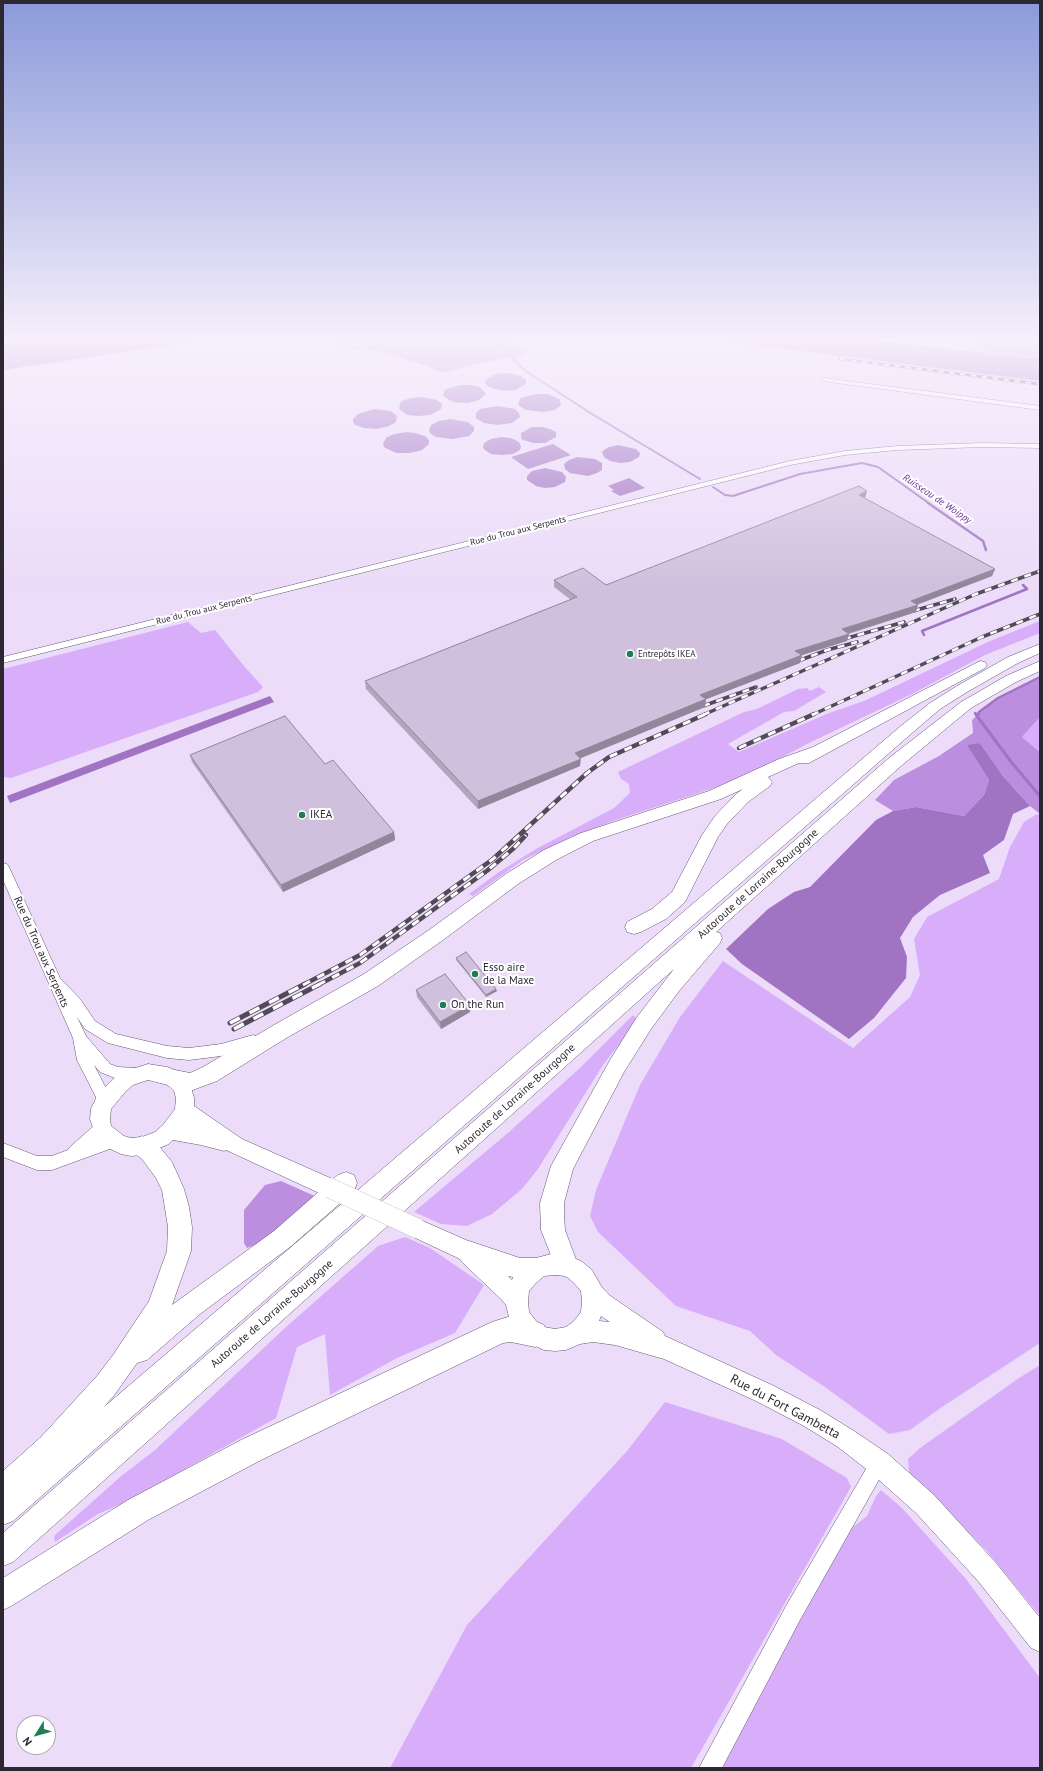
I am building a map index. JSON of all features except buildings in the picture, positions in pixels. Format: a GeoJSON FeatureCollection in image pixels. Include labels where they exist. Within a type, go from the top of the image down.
{"type":"FeatureCollection","features":[{"type":"Feature","properties":{"kind":"highway"},"geometry":{"type":"LineString","coordinates":[[634,927],[659,914],[679,897],[711,835],[726,814],[750,792],[813,752],[966,672],[1040,640]]}},
{"type":"Feature","properties":{"kind":"highway","name":"Autoroute de Lorraine-Bourgogne"},"geometry":{"type":"LineString","coordinates":[[3,1510],[907,729],[935,706],[962,689],[1002,666],[1040,648]]}},
{"type":"Feature","properties":{"kind":"highway","name":"Autoroute de Lorraine-Bourgogne"},"geometry":{"type":"LineString","coordinates":[[3,1552],[932,731],[966,705],[1011,679],[1040,665]]}},
{"type":"Feature","properties":{"kind":"highway"},"geometry":{"type":"LineString","coordinates":[[175,1079],[190,1082],[210,1074],[281,1031],[371,980],[436,935],[512,878],[587,837],[716,795],[785,763],[813,752]]}},
{"type":"Feature","properties":{"kind":"highway"},"geometry":{"type":"LineString","coordinates":[[566,1265],[553,1230],[552,1216],[553,1197],[562,1166],[616,1066],[644,1023],[672,985],[708,942],[723,928],[725,914]]}},
{"type":"Feature","properties":{"kind":"highway"},"geometry":{"type":"LineString","coordinates":[[3,1490],[50,1446],[106,1385],[122,1364],[158,1308],[179,1251],[180,1227],[173,1189],[164,1170],[150,1152],[142,1146]]}},
{"type":"Feature","properties":{"kind":"highway"},"geometry":{"type":"LineString","coordinates":[[122,1364],[191,1305],[282,1238],[338,1186]]}},
{"type":"Feature","properties":{"kind":"highway"},"geometry":{"type":"LineString","coordinates":[[3,1595],[138,1510],[250,1450],[501,1331],[511,1329],[535,1334]]}},
{"type":"Feature","properties":{"kind":"main road"},"geometry":{"type":"LineString","coordinates":[[158,1072],[175,1079],[182,1088],[185,1098],[184,1110],[178,1121],[162,1138],[142,1146],[132,1147],[121,1145],[107,1134],[100,1119],[101,1110],[105,1100],[118,1085],[137,1075],[158,1072]]}},
{"type":"Feature","properties":{"kind":"main road"},"geometry":{"type":"LineString","coordinates":[[184,1110],[235,1145]]}},
{"type":"Feature","properties":{"kind":"main road"},"geometry":{"type":"LineString","coordinates":[[170,1131],[201,1136],[235,1145],[338,1186],[416,1228],[463,1250],[520,1269],[535,1268]]}},
{"type":"Feature","properties":{"kind":"main road"},"geometry":{"type":"LineString","coordinates":[[463,1250],[510,1292],[517,1301]]}},
{"type":"Feature","properties":{"kind":"main road"},"geometry":{"type":"LineString","coordinates":[[556,1263],[566,1265],[578,1271],[586,1281],[592,1293],[593,1304],[590,1315],[586,1325],[578,1333],[568,1338],[557,1340],[545,1339],[535,1334],[525,1325],[519,1314],[517,1301],[519,1288],[525,1276],[535,1268],[545,1264],[556,1263]]}},
{"type":"Feature","properties":{"kind":"main road","name":"Rue du Fort Gambetta"},"geometry":{"type":"LineString","coordinates":[[592,1293],[601,1303],[666,1348]]}},
{"type":"Feature","properties":{"kind":"main road","name":"Rue du Fort Gambetta"},"geometry":{"type":"LineString","coordinates":[[578,1333],[593,1331],[615,1334],[666,1348],[764,1393],[812,1418],[846,1439],[879,1463],[925,1504],[987,1572],[1040,1639]]}},
{"type":"Feature","properties":{"kind":"street","name":"Rue du Trou aux Serpents"},"geometry":{"type":"LineString","coordinates":[[3,660],[790,463],[845,453],[897,448],[968,445],[1040,446]]}},
{"type":"Feature","properties":{"kind":"street","name":"Rue du Trou aux Serpents"},"geometry":{"type":"LineString","coordinates":[[3,867],[80,1038],[84,1060],[105,1100]]}},
{"type":"Feature","properties":{"kind":"street"},"geometry":{"type":"LineString","coordinates":[[54,981],[75,1003],[87,1021],[100,1032],[113,1039],[167,1052],[188,1054],[221,1050],[281,1031]]}},
{"type":"Feature","properties":{"kind":"street","name":"Rue du Trou aux Serpents"},"geometry":{"type":"LineString","coordinates":[[80,1038],[105,1068],[117,1073],[137,1075]]}},
{"type":"Feature","properties":{"kind":"street"},"geometry":{"type":"LineString","coordinates":[[3,1150],[37,1163],[52,1163],[70,1156],[107,1134]]}},
{"type":"Feature","properties":{"kind":"street"},"geometry":{"type":"LineString","coordinates":[[710,1768],[793,1613],[866,1489],[879,1463]]}},
{"type":"Feature","properties":{"kind":"shaded area"},"geometry":{"type":"Polygon","coordinates":[[[353,421],[396,421],[389,426],[377,429],[364,428],[355,425],[353,421]]]}},
{"type":"Feature","properties":{"kind":"shaded area"},"geometry":{"type":"Polygon","coordinates":[[[439,421],[468,422],[474,427],[474,431],[469,436],[453,439],[436,437],[430,433],[429,430],[431,425],[439,421]]]}},
{"type":"Feature","properties":{"kind":"shaded area"},"geometry":{"type":"Polygon","coordinates":[[[480,421],[515,421],[512,423],[498,425],[484,423],[480,421]]]}},
{"type":"Feature","properties":{"kind":"shaded area"},"geometry":{"type":"Polygon","coordinates":[[[532,427],[543,427],[552,430],[556,432],[556,437],[545,443],[533,443],[523,440],[521,438],[521,433],[532,427]]]}},
{"type":"Feature","properties":{"kind":"shaded area"},"geometry":{"type":"Polygon","coordinates":[[[407,432],[425,436],[429,440],[429,444],[422,450],[410,453],[396,453],[384,447],[383,443],[387,437],[394,434],[407,432]]]}},
{"type":"Feature","properties":{"kind":"shaded area"},"geometry":{"type":"Polygon","coordinates":[[[501,437],[511,438],[519,442],[521,447],[520,450],[513,454],[502,455],[491,454],[483,448],[484,443],[491,439],[501,437]]]}},
{"type":"Feature","properties":{"kind":"shaded area"},"geometry":{"type":"Polygon","coordinates":[[[553,444],[571,455],[528,469],[511,457],[553,444]]]}},
{"type":"Feature","properties":{"kind":"shaded area"},"geometry":{"type":"Polygon","coordinates":[[[618,445],[636,449],[640,453],[639,457],[630,462],[620,463],[610,461],[604,457],[602,452],[604,450],[618,445]]]}},
{"type":"Feature","properties":{"kind":"shaded area"},"geometry":{"type":"Polygon","coordinates":[[[577,457],[595,459],[602,463],[602,470],[588,476],[570,473],[565,469],[564,464],[577,457]]]}},
{"type":"Feature","properties":{"kind":"shaded area"},"geometry":{"type":"Polygon","coordinates":[[[545,468],[562,472],[566,477],[565,482],[555,487],[545,488],[536,486],[527,480],[527,476],[532,471],[545,468]]]}},
{"type":"Feature","properties":{"kind":"shaded area"},"geometry":{"type":"Polygon","coordinates":[[[629,478],[645,488],[620,496],[611,491],[614,490],[608,486],[629,478]]]}},
{"type":"Feature","properties":{"kind":"shaded area"},"geometry":{"type":"Polygon","coordinates":[[[1040,621],[1040,633],[985,655],[914,693],[809,743],[756,771],[723,785],[616,820],[571,837],[523,860],[473,896],[469,894],[499,872],[536,849],[614,808],[630,793],[629,784],[621,779],[618,772],[744,712],[757,709],[798,689],[807,688],[810,691],[819,687],[826,692],[794,711],[784,712],[728,744],[739,752],[829,713],[864,701],[990,641],[1040,621]]]}},
{"type":"Feature","properties":{"kind":"shaded area"},"geometry":{"type":"Polygon","coordinates":[[[188,622],[201,633],[215,630],[263,687],[258,692],[11,778],[3,777],[3,669],[188,622]]]}},
{"type":"Feature","properties":{"kind":"shaded area"},"geometry":{"type":"Polygon","coordinates":[[[1040,677],[1040,717],[1022,737],[1040,752],[1040,814],[1030,806],[1003,776],[980,743],[968,746],[989,780],[984,795],[964,816],[916,807],[893,811],[875,800],[894,780],[939,756],[973,733],[972,720],[990,703],[1040,677]]]}},
{"type":"Feature","properties":{"kind":"shaded area"},"geometry":{"type":"Polygon","coordinates":[[[270,696],[274,702],[10,803],[7,796],[270,696]]]}},
{"type":"Feature","properties":{"kind":"shaded area"},"geometry":{"type":"Polygon","coordinates":[[[1040,717],[1040,752],[1022,737],[1040,717]]]}},
{"type":"Feature","properties":{"kind":"shaded area"},"geometry":{"type":"Polygon","coordinates":[[[980,743],[1003,776],[1030,806],[1013,814],[1004,840],[983,855],[990,873],[940,895],[913,917],[900,938],[907,957],[906,978],[874,1018],[849,1039],[742,964],[726,949],[768,909],[794,892],[810,887],[876,820],[893,811],[916,807],[964,816],[984,795],[989,780],[967,745],[980,743]]]}},
{"type":"Feature","properties":{"kind":"shaded area"},"geometry":{"type":"Polygon","coordinates":[[[1037,814],[1040,816],[1040,1343],[942,1407],[910,1430],[889,1434],[825,1387],[776,1355],[750,1331],[676,1306],[598,1232],[590,1216],[596,1190],[640,1085],[680,1017],[723,961],[853,1048],[910,997],[920,975],[914,939],[927,917],[999,879],[1010,847],[1024,822],[1037,814]]]}},
{"type":"Feature","properties":{"kind":"shaded area"},"geometry":{"type":"Polygon","coordinates":[[[633,1015],[638,1020],[603,1065],[538,1169],[522,1189],[492,1214],[467,1226],[441,1224],[414,1212],[509,1132],[581,1067],[633,1015]]]}},
{"type":"Feature","properties":{"kind":"shaded area"},"geometry":{"type":"Polygon","coordinates":[[[281,1181],[319,1198],[268,1240],[247,1248],[244,1243],[244,1210],[265,1185],[281,1181]]]}},
{"type":"Feature","properties":{"kind":"shaded area"},"geometry":{"type":"Polygon","coordinates":[[[405,1237],[430,1248],[484,1285],[455,1333],[397,1358],[330,1395],[325,1334],[297,1347],[276,1418],[126,1502],[98,1514],[55,1542],[54,1536],[120,1477],[155,1450],[285,1328],[378,1246],[405,1237]]]}},
{"type":"Feature","properties":{"kind":"shaded area"},"geometry":{"type":"Polygon","coordinates":[[[1040,1365],[1040,1616],[987,1551],[909,1473],[908,1459],[920,1448],[1019,1378],[1040,1365]]]}},
{"type":"Feature","properties":{"kind":"shaded area"},"geometry":{"type":"Polygon","coordinates":[[[665,1402],[782,1439],[847,1478],[851,1487],[691,1768],[390,1768],[467,1625],[627,1451],[665,1402]]]}},
{"type":"Feature","properties":{"kind":"shaded area"},"geometry":{"type":"Polygon","coordinates":[[[881,1490],[902,1508],[966,1579],[1040,1678],[1040,1768],[720,1768],[848,1531],[867,1516],[876,1496],[881,1490]]]}},
{"type":"Feature","properties":{"kind":"waterway","name":"Ruisseau de Woippy"},"geometry":{"type":"LineString","coordinates":[[603,421],[700,479]]}},
{"type":"Feature","properties":{"kind":"waterway","name":"Ruisseau de Woippy"},"geometry":{"type":"LineString","coordinates":[[713,487],[725,495],[733,496],[800,474],[862,463],[878,467],[930,504]]}},
{"type":"Feature","properties":{"kind":"waterway","name":"Ruisseau de Woippy"},"geometry":{"type":"LineString","coordinates":[[928,503],[983,541],[986,550]]}},
{"type":"Feature","properties":{"kind":"waterway","name":"Ruisseau de Woippy"},"geometry":{"type":"LineString","coordinates":[[924,635],[922,631],[1027,589],[1023,585]]}},
{"type":"Feature","properties":{"kind":"waterway"},"geometry":{"type":"LineString","coordinates":[[978,715],[979,712],[998,698],[1040,677]]}},
{"type":"Feature","properties":{"kind":"waterway","name":"Ruisseau de Woippy"},"geometry":{"type":"LineString","coordinates":[[977,716],[1012,763],[1040,796]]}},
{"type":"Feature","properties":{"kind":"railway"},"geometry":{"type":"LineString","coordinates":[[703,715],[976,594],[1040,571]]}},
{"type":"Feature","properties":{"kind":"railway"},"geometry":{"type":"LineString","coordinates":[[913,611],[955,599]]}},
{"type":"Feature","properties":{"kind":"railway"},"geometry":{"type":"LineString","coordinates":[[812,715],[982,637],[1040,614]]}},
{"type":"Feature","properties":{"kind":"railway"},"geometry":{"type":"LineString","coordinates":[[844,639],[904,622]]}},
{"type":"Feature","properties":{"kind":"railway"},"geometry":{"type":"LineString","coordinates":[[798,661],[827,650],[857,642]]}},
{"type":"Feature","properties":{"kind":"railway"},"geometry":{"type":"LineString","coordinates":[[703,706],[756,687]]}},
{"type":"Feature","properties":{"kind":"railway"},"geometry":{"type":"LineString","coordinates":[[303,985],[360,955],[493,859],[587,773],[609,757],[706,714]]}},
{"type":"Feature","properties":{"kind":"railway"},"geometry":{"type":"LineString","coordinates":[[739,748],[814,714]]}},
{"type":"Feature","properties":{"kind":"railway"},"geometry":{"type":"LineString","coordinates":[[318,985],[360,963],[488,870],[514,848],[526,835]]}},
{"type":"Feature","properties":{"kind":"railway"},"geometry":{"type":"LineString","coordinates":[[230,1023],[305,984]]}},
{"type":"Feature","properties":{"kind":"railway"},"geometry":{"type":"LineString","coordinates":[[234,1029],[320,984]]}},
{"type":"Feature","properties":{"kind":"place","name":"Entrepôts IKEA"},"geometry":{"type":"Point","coordinates":[630,654]}},
{"type":"Feature","properties":{"kind":"place","name":"IKEA"},"geometry":{"type":"Point","coordinates":[302,815]}},
{"type":"Feature","properties":{"kind":"place","name":"Esso aire de la Maxe"},"geometry":{"type":"Point","coordinates":[475,974]}},
{"type":"Feature","properties":{"kind":"place","name":"On the Run"},"geometry":{"type":"Point","coordinates":[443,1005]}}]}
